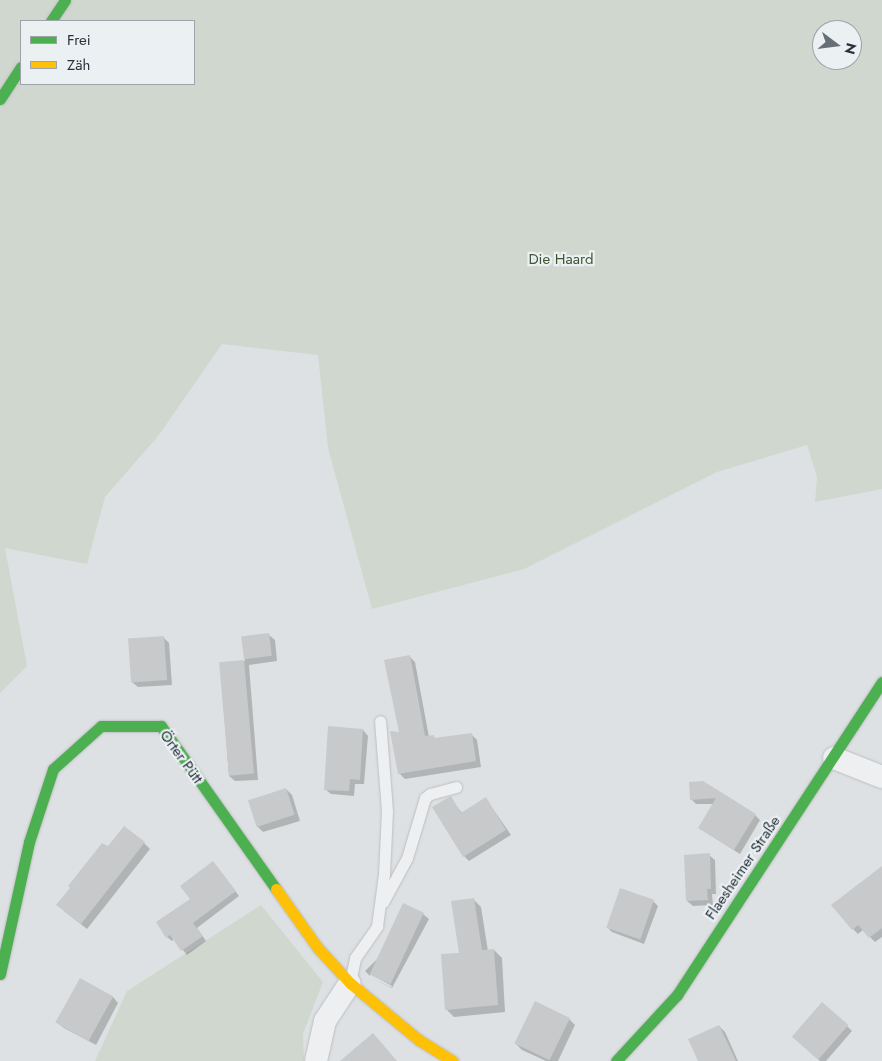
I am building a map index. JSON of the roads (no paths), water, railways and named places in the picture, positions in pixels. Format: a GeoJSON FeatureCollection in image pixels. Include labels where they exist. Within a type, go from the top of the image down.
{"type":"FeatureCollection","features":[{"type":"Feature","properties":{"kind":"main road"},"geometry":{"type":"LineString","coordinates":[[52,20],[65,0]]}},
{"type":"Feature","properties":{"kind":"main road"},"geometry":{"type":"LineString","coordinates":[[0,99],[20,69]]}},
{"type":"Feature","properties":{"kind":"main road","name":"Flaesheimer Straße"},"geometry":{"type":"LineString","coordinates":[[616,1061],[677,994],[834,758],[882,682]]}},
{"type":"Feature","properties":{"kind":"main road","name":"Örter Pütt"},"geometry":{"type":"LineString","coordinates":[[0,974],[29,842],[53,768],[101,726],[161,726],[317,947],[350,983],[419,1040],[453,1061]]}},
{"type":"Feature","properties":{"kind":"street"},"geometry":{"type":"LineString","coordinates":[[834,758],[882,777]]}},
{"type":"Feature","properties":{"kind":"street"},"geometry":{"type":"LineString","coordinates":[[316,1061],[325,1021],[350,983]]}},
{"type":"Feature","properties":{"kind":"lane"},"geometry":{"type":"LineString","coordinates":[[350,983],[355,958],[377,926],[381,906],[387,842],[387,811],[380,721]]}},
{"type":"Feature","properties":{"kind":"lane"},"geometry":{"type":"LineString","coordinates":[[381,906],[407,858],[424,798],[430,794],[456,787]]}},
{"type":"Feature","properties":{"kind":"park label","name":"Die Haard"},"geometry":{"type":"Point","coordinates":[561,260]}}]}
